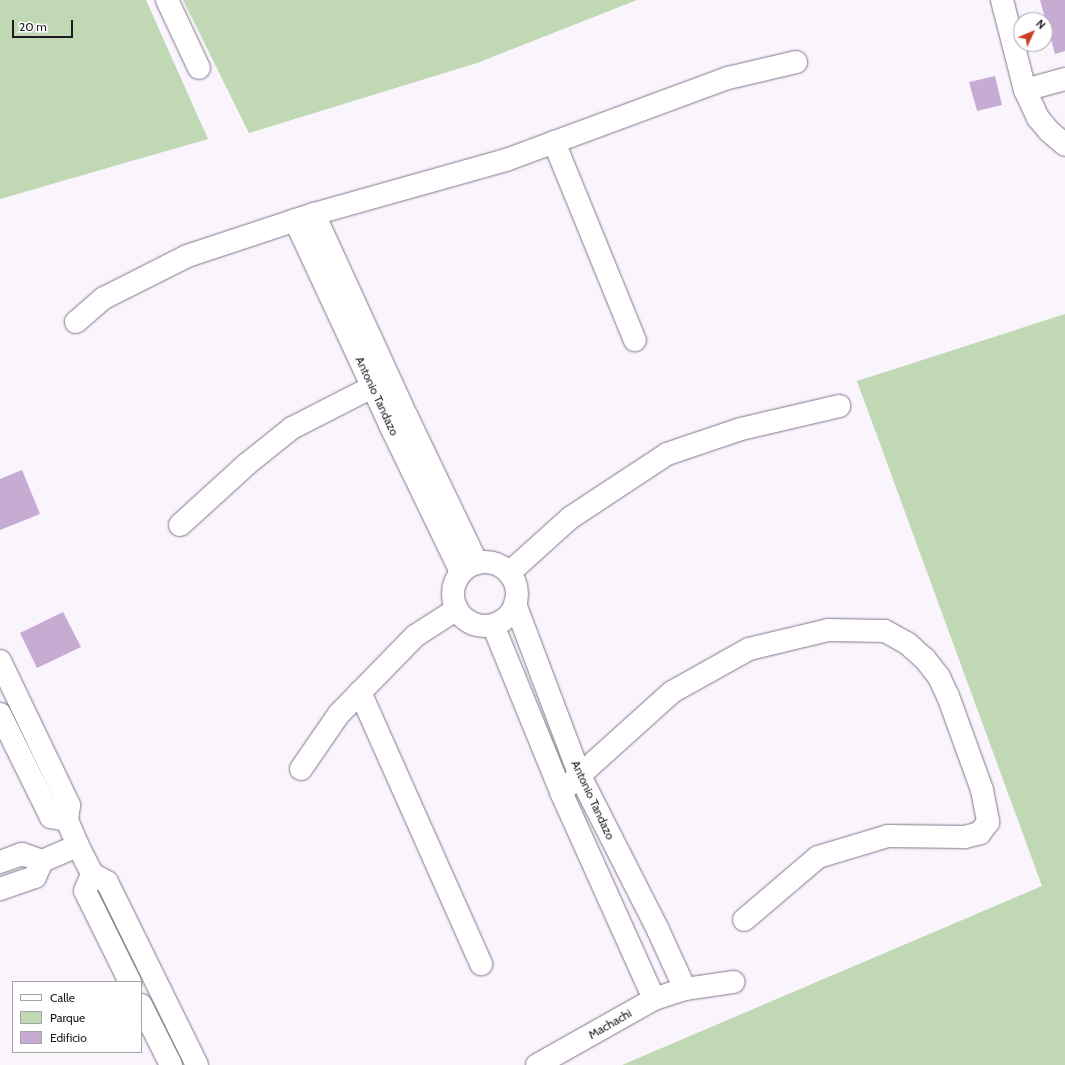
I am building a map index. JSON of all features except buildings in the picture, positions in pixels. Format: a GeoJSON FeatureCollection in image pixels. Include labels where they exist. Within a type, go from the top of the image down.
{"type":"FeatureCollection","features":[{"type":"Feature","properties":{"kind":"street"},"geometry":{"type":"LineString","coordinates":[[167,0],[199,68]]}},
{"type":"Feature","properties":{"kind":"street"},"geometry":{"type":"LineString","coordinates":[[1002,0],[1025,90],[1038,118],[1049,131],[1065,145]]}},
{"type":"Feature","properties":{"kind":"street"},"geometry":{"type":"LineString","coordinates":[[76,322],[104,298],[187,256],[305,217],[506,160],[728,78],[796,62]]}},
{"type":"Feature","properties":{"kind":"street"},"geometry":{"type":"LineString","coordinates":[[1025,90],[1065,79]]}},
{"type":"Feature","properties":{"kind":"street"},"geometry":{"type":"LineString","coordinates":[[554,142],[635,340]]}},
{"type":"Feature","properties":{"kind":"street","name":"Antonio Tandazo"},"geometry":{"type":"LineString","coordinates":[[305,217],[380,382],[469,567]]}},
{"type":"Feature","properties":{"kind":"street"},"geometry":{"type":"LineString","coordinates":[[180,525],[247,464],[292,428],[380,382]]}},
{"type":"Feature","properties":{"kind":"street"},"geometry":{"type":"LineString","coordinates":[[515,604],[510,614],[502,621],[493,625],[482,626],[472,623],[463,617],[457,609],[453,599],[453,590],[469,567],[489,562],[500,566],[509,573],[570,518],[667,454],[741,429],[839,406]]}},
{"type":"Feature","properties":{"kind":"street","name":"Antonio Tandazo"},"geometry":{"type":"LineString","coordinates":[[509,573],[516,588],[515,604],[580,776],[658,930],[685,989]]}},
{"type":"Feature","properties":{"kind":"street"},"geometry":{"type":"LineString","coordinates":[[301,769],[339,714],[360,692],[415,636],[457,609]]}},
{"type":"Feature","properties":{"kind":"street","name":"Antonio Tandazo"},"geometry":{"type":"LineString","coordinates":[[493,625],[561,792],[654,999]]}},
{"type":"Feature","properties":{"kind":"street"},"geometry":{"type":"LineString","coordinates":[[561,792],[672,692],[750,649],[828,630],[885,631],[907,643],[925,659],[939,677],[948,696],[982,790],[988,822],[980,833],[965,837],[888,836],[818,857],[744,920]]}},
{"type":"Feature","properties":{"kind":"street"},"geometry":{"type":"LineString","coordinates":[[0,661],[69,805],[67,820],[78,846],[92,874],[107,882],[197,1065]]}},
{"type":"Feature","properties":{"kind":"street"},"geometry":{"type":"LineString","coordinates":[[360,692],[480,964]]}},
{"type":"Feature","properties":{"kind":"street"},"geometry":{"type":"LineString","coordinates":[[0,714],[51,817],[67,820]]}},
{"type":"Feature","properties":{"kind":"street"},"geometry":{"type":"LineString","coordinates":[[0,862],[22,854],[42,861],[78,846]]}},
{"type":"Feature","properties":{"kind":"street"},"geometry":{"type":"LineString","coordinates":[[0,889],[35,877],[42,861]]}},
{"type":"Feature","properties":{"kind":"street"},"geometry":{"type":"LineString","coordinates":[[92,874],[85,891],[130,981]]}},
{"type":"Feature","properties":{"kind":"street"},"geometry":{"type":"LineString","coordinates":[[630,946],[658,930]]}},
{"type":"Feature","properties":{"kind":"street","name":"Machachi"},"geometry":{"type":"LineString","coordinates":[[536,1065],[654,999],[685,989],[733,982]]}},
{"type":"Feature","properties":{"kind":"street"},"geometry":{"type":"LineString","coordinates":[[142,1007],[170,1065]]}},
{"type":"Feature","properties":{"kind":"green space"},"geometry":{"type":"Polygon","coordinates":[[[0,0],[146,0],[208,139],[0,199],[0,0]]]}},
{"type":"Feature","properties":{"kind":"green space"},"geometry":{"type":"Polygon","coordinates":[[[183,0],[637,0],[477,63],[249,133],[183,0]]]}},
{"type":"Feature","properties":{"kind":"green space"},"geometry":{"type":"Polygon","coordinates":[[[1065,314],[1065,1065],[622,1065],[1042,886],[857,381],[1065,314]]]}}]}
